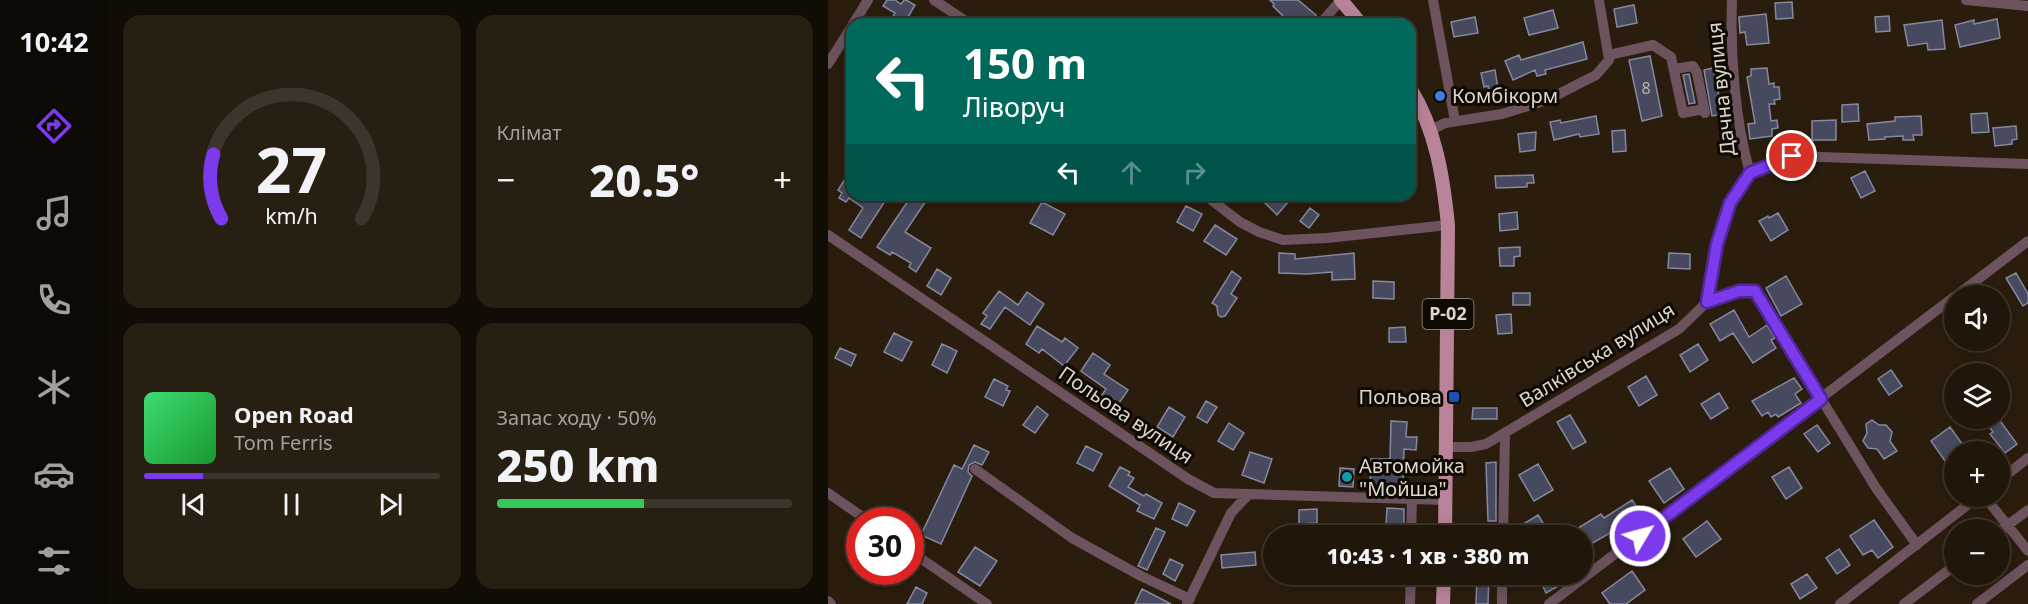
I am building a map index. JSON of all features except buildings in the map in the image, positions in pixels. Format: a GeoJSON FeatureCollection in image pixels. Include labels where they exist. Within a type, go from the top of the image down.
{"type":"FeatureCollection","features":[{"type":"Feature","properties":{"kind":"main road"},"geometry":{"type":"LineString","coordinates":[[1341,0],[1356,18]]}},
{"type":"Feature","properties":{"kind":"main road","name":"Р-02"},"geometry":{"type":"LineString","coordinates":[[1416,98],[1431,130],[1444,187],[1448,225],[1444,525]]}},
{"type":"Feature","properties":{"kind":"main road"},"geometry":{"type":"LineString","coordinates":[[1443,604],[1444,585]]}},
{"type":"Feature","properties":{"kind":"street"},"geometry":{"type":"LineString","coordinates":[[857,18],[868,0]]}},
{"type":"Feature","properties":{"kind":"street"},"geometry":{"type":"LineString","coordinates":[[934,0],[961,18]]}},
{"type":"Feature","properties":{"kind":"street"},"geometry":{"type":"LineString","coordinates":[[1325,18],[1341,0]]}},
{"type":"Feature","properties":{"kind":"street"},"geometry":{"type":"LineString","coordinates":[[1433,0],[1455,122]]}},
{"type":"Feature","properties":{"kind":"street"},"geometry":{"type":"LineString","coordinates":[[1431,130],[1445,123],[1502,114],[1546,100],[1596,75],[1609,60],[1599,0]]}},
{"type":"Feature","properties":{"kind":"street","name":"Дачна вулиця"},"geometry":{"type":"LineString","coordinates":[[1732,0],[1731,23],[1738,118],[1743,150],[1750,173]]}},
{"type":"Feature","properties":{"kind":"street"},"geometry":{"type":"LineString","coordinates":[[1966,0],[2028,6]]}},
{"type":"Feature","properties":{"kind":"street"},"geometry":{"type":"LineString","coordinates":[[828,64],[846,36]]}},
{"type":"Feature","properties":{"kind":"street"},"geometry":{"type":"LineString","coordinates":[[1609,55],[1653,45],[1671,57],[1683,113],[1705,112],[1697,73],[1693,66],[1674,69]]}},
{"type":"Feature","properties":{"kind":"street"},"geometry":{"type":"LineString","coordinates":[[1917,545],[1876,488],[1755,291],[1739,291],[1707,302],[1717,244],[1730,203],[1750,173],[1792,156],[2028,164]]}},
{"type":"Feature","properties":{"kind":"street"},"geometry":{"type":"LineString","coordinates":[[1213,201],[1240,222],[1282,240],[1328,238],[1448,225]]}},
{"type":"Feature","properties":{"kind":"street","name":"Польова вулиця"},"geometry":{"type":"LineString","coordinates":[[828,235],[1188,479],[1214,493],[1445,500]]}},
{"type":"Feature","properties":{"kind":"street"},"geometry":{"type":"LineString","coordinates":[[1970,285],[2028,241]]}},
{"type":"Feature","properties":{"kind":"street","name":"Валківська вулиця"},"geometry":{"type":"LineString","coordinates":[[1447,447],[1471,447],[1486,444],[1504,434],[1679,329],[1707,302]]}},
{"type":"Feature","properties":{"kind":"street"},"geometry":{"type":"LineString","coordinates":[[1549,604],[1944,304]]}},
{"type":"Feature","properties":{"kind":"street"},"geometry":{"type":"LineString","coordinates":[[1503,525],[1504,434]]}},
{"type":"Feature","properties":{"kind":"street"},"geometry":{"type":"LineString","coordinates":[[2010,472],[2028,458]]}},
{"type":"Feature","properties":{"kind":"street"},"geometry":{"type":"LineString","coordinates":[[975,469],[1072,538],[1189,602],[1231,513],[1248,495]]}},
{"type":"Feature","properties":{"kind":"street"},"geometry":{"type":"LineString","coordinates":[[828,493],[848,507]]}},
{"type":"Feature","properties":{"kind":"street"},"geometry":{"type":"LineString","coordinates":[[1411,525],[1412,499]]}},
{"type":"Feature","properties":{"kind":"street"},"geometry":{"type":"LineString","coordinates":[[1840,604],[1965,507]]}},
{"type":"Feature","properties":{"kind":"street"},"geometry":{"type":"LineString","coordinates":[[2010,524],[2028,510]]}},
{"type":"Feature","properties":{"kind":"street"},"geometry":{"type":"LineString","coordinates":[[2010,534],[2028,550]]}},
{"type":"Feature","properties":{"kind":"street"},"geometry":{"type":"LineString","coordinates":[[924,561],[987,604]]}},
{"type":"Feature","properties":{"kind":"street"},"geometry":{"type":"LineString","coordinates":[[1977,604],[2028,565]]}},
{"type":"Feature","properties":{"kind":"street"},"geometry":{"type":"LineString","coordinates":[[1904,604],[1944,574]]}},
{"type":"Feature","properties":{"kind":"street"},"geometry":{"type":"LineString","coordinates":[[1410,604],[1411,585]]}},
{"type":"Feature","properties":{"kind":"street"},"geometry":{"type":"LineString","coordinates":[[1502,585],[1502,604]]}},
{"type":"Feature","properties":{"kind":"place","name":"Комбікорм"},"geometry":{"type":"Point","coordinates":[1440,96]}},
{"type":"Feature","properties":{"kind":"place","name":"Польова"},"geometry":{"type":"Point","coordinates":[1454,397]}},
{"type":"Feature","properties":{"kind":"place","name":"Автомойка \"Мойша\""},"geometry":{"type":"Point","coordinates":[1347,477]}},
{"type":"Feature","properties":{"kind":"route"},"geometry":{"type":"LineString","coordinates":[[1640,536],[1821,399],[1755,291],[1739,291],[1707,302],[1717,244],[1730,203],[1750,173],[1792,156]]}}]}
